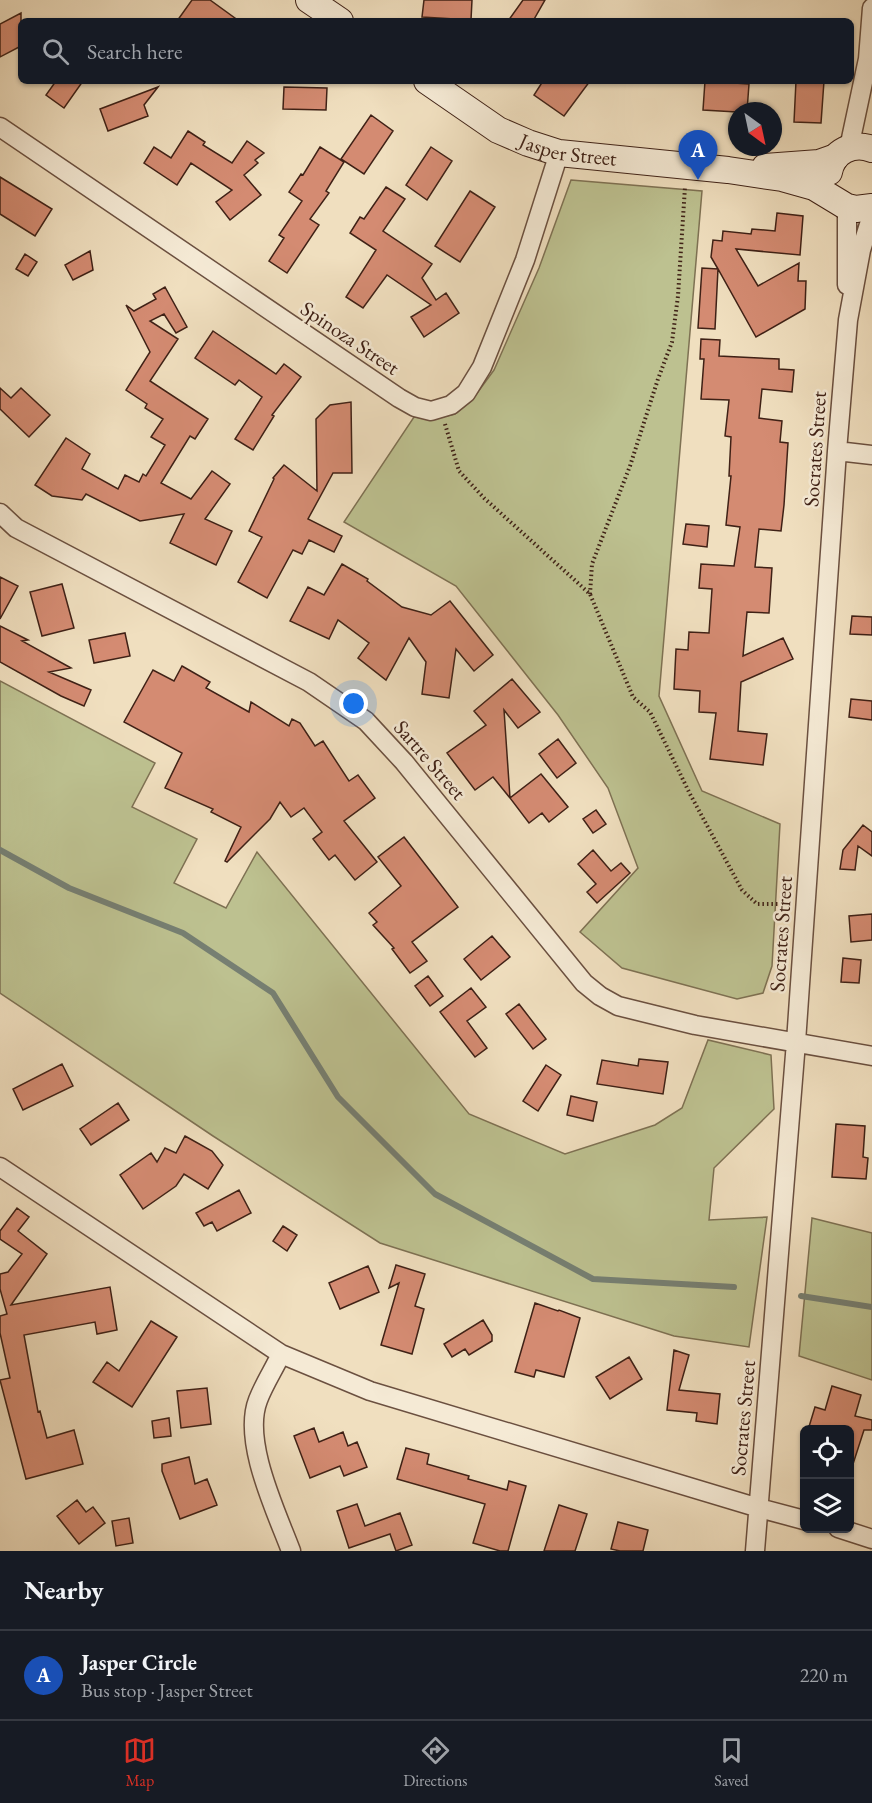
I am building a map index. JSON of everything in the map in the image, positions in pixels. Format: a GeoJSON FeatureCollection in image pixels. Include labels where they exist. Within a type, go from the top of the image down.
{"type":"FeatureCollection","features":[{"type":"Feature","properties":{"kind":"street"},"geometry":{"type":"LineString","coordinates":[[309,0],[335,18]]}},
{"type":"Feature","properties":{"kind":"street"},"geometry":{"type":"LineString","coordinates":[[872,8],[868,59],[852,151],[830,165],[828,175],[828,185],[839,202],[856,209],[872,207]]}},
{"type":"Feature","properties":{"kind":"street"},"geometry":{"type":"LineString","coordinates":[[868,59],[872,95]]}},
{"type":"Feature","properties":{"kind":"street","name":"Jasper Street"},"geometry":{"type":"LineString","coordinates":[[431,84],[498,130],[559,153],[728,170],[782,178],[814,187],[839,202]]}},
{"type":"Feature","properties":{"kind":"street","name":"Spinoza Street"},"geometry":{"type":"LineString","coordinates":[[0,127],[399,398],[414,407],[431,411],[441,408]]}},
{"type":"Feature","properties":{"kind":"street","name":"Jasper Street"},"geometry":{"type":"LineString","coordinates":[[728,170],[819,163],[852,151]]}},
{"type":"Feature","properties":{"kind":"street"},"geometry":{"type":"LineString","coordinates":[[441,408],[451,405],[466,393],[482,367],[525,260],[559,153]]}},
{"type":"Feature","properties":{"kind":"street","name":"Socrates Street"},"geometry":{"type":"LineString","coordinates":[[839,202],[846,250],[848,320]]}},
{"type":"Feature","properties":{"kind":"street","name":"Socrates Street"},"geometry":{"type":"LineString","coordinates":[[755,1551],[796,1042],[848,320],[861,250],[872,215]]}},
{"type":"Feature","properties":{"kind":"street"},"geometry":{"type":"LineString","coordinates":[[837,451],[872,455]]}},
{"type":"Feature","properties":{"kind":"street","name":"Sartre Street"},"geometry":{"type":"LineString","coordinates":[[0,513],[16,528],[309,682],[366,721],[404,762],[584,983],[600,996],[618,1006],[695,1025],[872,1056]]}},
{"type":"Feature","properties":{"kind":"street"},"geometry":{"type":"LineString","coordinates":[[0,1167],[281,1354],[370,1390],[800,1519]]}},
{"type":"Feature","properties":{"kind":"street"},"geometry":{"type":"LineString","coordinates":[[281,1354],[258,1401],[253,1426],[258,1460],[291,1551]]}},
{"type":"Feature","properties":{"kind":"street"},"geometry":{"type":"LineString","coordinates":[[853,1533],[872,1539]]}},
{"type":"Feature","properties":{"kind":"path"},"geometry":{"type":"LineString","coordinates":[[686,166],[678,296],[672,342],[630,466],[592,564],[591,594],[633,697],[650,712],[690,794],[742,890],[757,904],[805,904]]}},
{"type":"Feature","properties":{"kind":"path"},"geometry":{"type":"LineString","coordinates":[[441,408],[459,471],[484,498],[591,594]]}},
{"type":"Feature","properties":{"kind":"green space"},"geometry":{"type":"Polygon","coordinates":[[[571,180],[702,191],[659,696],[702,791],[780,824],[772,966],[763,993],[737,999],[622,968],[580,932],[638,868],[608,788],[558,715],[456,586],[344,522],[414,417],[433,419],[455,414],[472,400],[494,370],[539,268],[571,180]]]}},
{"type":"Feature","properties":{"kind":"green space"},"geometry":{"type":"Polygon","coordinates":[[[0,681],[155,763],[132,807],[197,839],[174,883],[226,908],[257,852],[469,1114],[565,1154],[655,1125],[682,1108],[708,1040],[771,1055],[774,1109],[714,1168],[709,1220],[767,1217],[749,1347],[674,1336],[380,1243],[213,1136],[0,993],[0,681]]]}},
{"type":"Feature","properties":{"kind":"green space"},"geometry":{"type":"Polygon","coordinates":[[[812,1218],[872,1233],[872,1380],[799,1356],[812,1218]]]}},
{"type":"Feature","properties":{"kind":"building"},"geometry":{"type":"Polygon","coordinates":[[[192,0],[210,0],[235,18],[179,18],[192,0]]]}},
{"type":"Feature","properties":{"kind":"building"},"geometry":{"type":"Polygon","coordinates":[[[424,0],[472,0],[471,18],[422,17],[424,0]]]}},
{"type":"Feature","properties":{"kind":"building"},"geometry":{"type":"Polygon","coordinates":[[[523,0],[545,0],[535,18],[510,18],[523,0]]]}},
{"type":"Feature","properties":{"kind":"building"},"geometry":{"type":"Polygon","coordinates":[[[21,13],[21,18],[18,18],[18,48],[0,57],[0,24],[21,13]]]}},
{"type":"Feature","properties":{"kind":"building"},"geometry":{"type":"Polygon","coordinates":[[[54,84],[81,84],[64,108],[46,95],[54,84]]]}},
{"type":"Feature","properties":{"kind":"building"},"geometry":{"type":"Polygon","coordinates":[[[541,84],[588,84],[564,116],[534,95],[541,84]]]}},
{"type":"Feature","properties":{"kind":"building"},"geometry":{"type":"Polygon","coordinates":[[[705,84],[749,84],[748,102],[728,102],[728,111],[703,110],[705,84]]]}},
{"type":"Feature","properties":{"kind":"building"},"geometry":{"type":"Polygon","coordinates":[[[796,84],[824,84],[821,123],[794,122],[796,84]]]}},
{"type":"Feature","properties":{"kind":"building"},"geometry":{"type":"Polygon","coordinates":[[[158,87],[144,105],[148,116],[108,131],[100,109],[158,87]]]}},
{"type":"Feature","properties":{"kind":"building"},"geometry":{"type":"Polygon","coordinates":[[[284,87],[327,88],[326,110],[283,109],[284,87]]]}},
{"type":"Feature","properties":{"kind":"building"},"geometry":{"type":"Polygon","coordinates":[[[371,115],[393,131],[364,174],[341,159],[371,115]]]}},
{"type":"Feature","properties":{"kind":"building"},"geometry":{"type":"Polygon","coordinates":[[[188,131],[205,142],[203,145],[232,163],[247,141],[264,153],[255,160],[258,163],[244,175],[261,195],[230,220],[216,202],[232,190],[191,163],[177,185],[144,163],[154,147],[171,158],[188,131]]]}},
{"type":"Feature","properties":{"kind":"building"},"geometry":{"type":"Polygon","coordinates":[[[320,147],[344,162],[326,191],[329,193],[310,219],[319,225],[287,273],[269,261],[284,238],[279,235],[302,201],[289,192],[301,174],[303,175],[320,147]]]}},
{"type":"Feature","properties":{"kind":"building"},"geometry":{"type":"Polygon","coordinates":[[[431,147],[452,161],[427,200],[406,185],[431,147]]]}},
{"type":"Feature","properties":{"kind":"building"},"geometry":{"type":"Polygon","coordinates":[[[0,177],[52,209],[35,236],[0,214],[0,177]]]}},
{"type":"Feature","properties":{"kind":"building"},"geometry":{"type":"Polygon","coordinates":[[[386,187],[405,199],[383,231],[432,264],[422,278],[436,300],[446,293],[459,313],[424,337],[411,317],[431,305],[387,275],[363,308],[346,297],[376,250],[350,233],[360,217],[364,219],[386,187]]]}},
{"type":"Feature","properties":{"kind":"building"},"geometry":{"type":"Polygon","coordinates":[[[470,191],[495,207],[460,262],[435,246],[470,191]]]}},
{"type":"Feature","properties":{"kind":"building"},"geometry":{"type":"Polygon","coordinates":[[[777,213],[803,216],[800,255],[736,249],[758,286],[799,263],[798,281],[806,281],[805,309],[756,337],[711,257],[713,240],[722,241],[723,231],[751,234],[752,229],[775,231],[777,213]]]}},
{"type":"Feature","properties":{"kind":"building"},"geometry":{"type":"Polygon","coordinates":[[[90,251],[93,270],[73,280],[65,265],[90,251]]]}},
{"type":"Feature","properties":{"kind":"building"},"geometry":{"type":"Polygon","coordinates":[[[25,254],[37,262],[28,276],[16,269],[25,254]]]}},
{"type":"Feature","properties":{"kind":"building"},"geometry":{"type":"Polygon","coordinates":[[[702,268],[718,269],[715,329],[698,328],[702,268]]]}},
{"type":"Feature","properties":{"kind":"building"},"geometry":{"type":"Polygon","coordinates":[[[165,287],[187,327],[176,333],[164,314],[150,321],[178,339],[150,381],[208,419],[195,439],[190,436],[161,483],[191,499],[212,471],[230,484],[205,519],[232,531],[216,565],[170,543],[184,514],[140,521],[86,494],[82,500],[52,496],[35,485],[66,438],[90,454],[82,469],[118,489],[125,475],[139,482],[143,474],[146,476],[165,445],[151,437],[163,419],[145,408],[147,404],[126,390],[150,352],[126,305],[134,311],[156,299],[153,294],[165,287]]]}},
{"type":"Feature","properties":{"kind":"building"},"geometry":{"type":"Polygon","coordinates":[[[213,331],[276,374],[284,364],[301,377],[272,415],[274,416],[253,450],[235,439],[262,397],[239,380],[235,385],[195,358],[213,331]]]}},
{"type":"Feature","properties":{"kind":"building"},"geometry":{"type":"Polygon","coordinates":[[[701,339],[720,340],[719,356],[779,359],[779,369],[794,370],[792,392],[762,389],[759,418],[782,421],[780,442],[788,443],[784,505],[781,531],[759,529],[755,567],[772,568],[769,613],[747,612],[743,656],[783,638],[793,659],[741,682],[738,731],[767,734],[763,765],[710,759],[716,713],[699,712],[700,691],[674,689],[676,649],[688,650],[689,632],[709,633],[712,589],[699,588],[701,564],[734,566],[740,527],[726,525],[731,476],[729,476],[731,437],[725,436],[729,400],[701,399],[704,359],[700,359],[701,339]]]}},
{"type":"Feature","properties":{"kind":"building"},"geometry":{"type":"Polygon","coordinates":[[[0,388],[11,398],[21,388],[50,415],[29,437],[0,409],[0,388]]]}},
{"type":"Feature","properties":{"kind":"building"},"geometry":{"type":"Polygon","coordinates":[[[351,402],[352,473],[333,473],[308,519],[342,536],[334,552],[309,540],[302,554],[293,550],[267,598],[238,582],[262,537],[249,531],[273,478],[284,465],[317,491],[316,419],[330,405],[351,402]]]}},
{"type":"Feature","properties":{"kind":"building"},"geometry":{"type":"Polygon","coordinates":[[[686,524],[709,526],[707,547],[683,544],[686,524]]]}},
{"type":"Feature","properties":{"kind":"building"},"geometry":{"type":"Polygon","coordinates":[[[342,564],[368,579],[367,581],[402,607],[431,615],[450,601],[493,655],[474,671],[456,649],[449,698],[422,694],[426,662],[409,638],[386,680],[358,658],[369,643],[338,620],[329,639],[290,621],[308,587],[324,595],[342,564]]]}},
{"type":"Feature","properties":{"kind":"building"},"geometry":{"type":"Polygon","coordinates":[[[0,577],[18,586],[0,619],[0,577]]]}},
{"type":"Feature","properties":{"kind":"building"},"geometry":{"type":"Polygon","coordinates":[[[62,584],[74,628],[42,636],[30,592],[62,584]]]}},
{"type":"Feature","properties":{"kind":"building"},"geometry":{"type":"Polygon","coordinates":[[[852,616],[872,617],[872,635],[850,634],[852,616]]]}},
{"type":"Feature","properties":{"kind":"building"},"geometry":{"type":"Polygon","coordinates":[[[0,626],[28,640],[22,641],[71,668],[49,672],[91,690],[84,706],[61,696],[0,662],[0,626]]]}},
{"type":"Feature","properties":{"kind":"building"},"geometry":{"type":"Polygon","coordinates":[[[125,633],[130,656],[94,663],[89,640],[125,633]]]}},
{"type":"Feature","properties":{"kind":"building"},"geometry":{"type":"Polygon","coordinates":[[[182,666],[210,682],[206,688],[249,712],[251,702],[289,726],[292,719],[300,723],[315,746],[323,741],[349,781],[358,775],[375,798],[344,821],[377,862],[355,880],[335,855],[329,860],[313,839],[322,832],[304,808],[291,817],[280,802],[270,819],[227,862],[225,861],[241,827],[211,812],[213,809],[165,788],[182,753],[124,722],[153,670],[174,681],[182,666]]]}},
{"type":"Feature","properties":{"kind":"building"},"geometry":{"type":"Polygon","coordinates":[[[512,679],[540,712],[518,728],[504,710],[510,798],[493,777],[475,790],[447,753],[486,725],[474,711],[512,679]]]}},
{"type":"Feature","properties":{"kind":"building"},"geometry":{"type":"Polygon","coordinates":[[[851,699],[872,701],[872,720],[849,717],[851,699]]]}},
{"type":"Feature","properties":{"kind":"building"},"geometry":{"type":"Polygon","coordinates":[[[558,739],[576,763],[557,778],[539,754],[558,739]]]}},
{"type":"Feature","properties":{"kind":"building"},"geometry":{"type":"Polygon","coordinates":[[[541,774],[568,807],[549,822],[542,813],[529,823],[510,798],[541,774]]]}},
{"type":"Feature","properties":{"kind":"building"},"geometry":{"type":"Polygon","coordinates":[[[596,810],[606,824],[593,833],[583,819],[596,810]]]}},
{"type":"Feature","properties":{"kind":"building"},"geometry":{"type":"Polygon","coordinates":[[[863,825],[872,832],[872,856],[858,846],[855,870],[840,869],[843,850],[863,825]]]}},
{"type":"Feature","properties":{"kind":"building"},"geometry":{"type":"Polygon","coordinates":[[[404,837],[458,907],[412,942],[427,961],[410,973],[392,949],[394,948],[373,925],[377,922],[369,913],[401,886],[378,857],[404,837]]]}},
{"type":"Feature","properties":{"kind":"building"},"geometry":{"type":"Polygon","coordinates":[[[593,850],[611,871],[621,863],[630,873],[597,903],[587,892],[596,884],[578,864],[593,850]]]}},
{"type":"Feature","properties":{"kind":"building"},"geometry":{"type":"Polygon","coordinates":[[[872,914],[872,940],[851,942],[849,916],[872,914]]]}},
{"type":"Feature","properties":{"kind":"building"},"geometry":{"type":"Polygon","coordinates":[[[492,936],[510,957],[481,980],[464,959],[492,936]]]}},
{"type":"Feature","properties":{"kind":"building"},"geometry":{"type":"Polygon","coordinates":[[[843,958],[861,960],[859,983],[841,982],[843,958]]]}},
{"type":"Feature","properties":{"kind":"building"},"geometry":{"type":"Polygon","coordinates":[[[428,976],[443,996],[430,1006],[415,986],[428,976]]]}},
{"type":"Feature","properties":{"kind":"building"},"geometry":{"type":"Polygon","coordinates":[[[471,988],[486,1007],[467,1021],[487,1048],[475,1057],[440,1012],[471,988]]]}},
{"type":"Feature","properties":{"kind":"building"},"geometry":{"type":"Polygon","coordinates":[[[519,1004],[546,1039],[533,1049],[506,1014],[519,1004]]]}},
{"type":"Feature","properties":{"kind":"building"},"geometry":{"type":"Polygon","coordinates":[[[639,1059],[668,1062],[663,1094],[597,1084],[602,1060],[638,1066],[639,1059]]]}},
{"type":"Feature","properties":{"kind":"building"},"geometry":{"type":"Polygon","coordinates":[[[62,1064],[73,1086],[23,1110],[13,1089],[62,1064]]]}},
{"type":"Feature","properties":{"kind":"building"},"geometry":{"type":"Polygon","coordinates":[[[546,1065],[561,1075],[538,1111],[523,1101],[546,1065]]]}},
{"type":"Feature","properties":{"kind":"building"},"geometry":{"type":"Polygon","coordinates":[[[571,1096],[597,1102],[593,1121],[567,1115],[571,1096]]]}},
{"type":"Feature","properties":{"kind":"building"},"geometry":{"type":"Polygon","coordinates":[[[118,1103],[129,1120],[91,1145],[80,1129],[118,1103]]]}},
{"type":"Feature","properties":{"kind":"building"},"geometry":{"type":"Polygon","coordinates":[[[836,1124],[865,1126],[863,1157],[868,1158],[866,1179],[832,1177],[836,1124]]]}},
{"type":"Feature","properties":{"kind":"building"},"geometry":{"type":"Polygon","coordinates":[[[185,1136],[212,1151],[223,1165],[208,1189],[184,1174],[176,1186],[143,1209],[120,1175],[151,1153],[157,1162],[165,1148],[176,1153],[185,1136]]]}},
{"type":"Feature","properties":{"kind":"building"},"geometry":{"type":"Polygon","coordinates":[[[239,1190],[251,1213],[217,1231],[212,1222],[204,1226],[196,1213],[239,1190]]]}},
{"type":"Feature","properties":{"kind":"building"},"geometry":{"type":"Polygon","coordinates":[[[17,1208],[29,1217],[18,1231],[47,1254],[11,1305],[110,1287],[117,1330],[97,1334],[95,1322],[24,1335],[38,1412],[40,1411],[47,1438],[74,1430],[83,1464],[26,1479],[0,1380],[10,1378],[0,1333],[0,1316],[7,1314],[0,1289],[0,1274],[8,1272],[22,1254],[0,1239],[0,1231],[17,1208]]]}},
{"type":"Feature","properties":{"kind":"building"},"geometry":{"type":"Polygon","coordinates":[[[283,1226],[297,1235],[287,1251],[273,1241],[283,1226]]]}},
{"type":"Feature","properties":{"kind":"building"},"geometry":{"type":"Polygon","coordinates":[[[396,1265],[425,1274],[415,1306],[424,1309],[412,1354],[381,1345],[399,1283],[389,1288],[396,1265]]]}},
{"type":"Feature","properties":{"kind":"building"},"geometry":{"type":"Polygon","coordinates":[[[368,1266],[379,1292],[340,1309],[329,1283],[368,1266]]]}},
{"type":"Feature","properties":{"kind":"building"},"geometry":{"type":"Polygon","coordinates":[[[535,1303],[580,1318],[564,1377],[536,1370],[534,1377],[515,1372],[535,1303]]]}},
{"type":"Feature","properties":{"kind":"building"},"geometry":{"type":"Polygon","coordinates":[[[483,1320],[492,1335],[492,1341],[469,1355],[465,1349],[452,1357],[444,1344],[483,1320]]]}},
{"type":"Feature","properties":{"kind":"building"},"geometry":{"type":"Polygon","coordinates":[[[151,1321],[177,1337],[132,1407],[93,1382],[107,1362],[119,1371],[151,1321]]]}},
{"type":"Feature","properties":{"kind":"building"},"geometry":{"type":"Polygon","coordinates":[[[674,1350],[689,1355],[679,1390],[720,1394],[717,1424],[696,1421],[697,1413],[667,1410],[674,1350]]]}},
{"type":"Feature","properties":{"kind":"building"},"geometry":{"type":"Polygon","coordinates":[[[629,1357],[642,1379],[610,1399],[596,1377],[629,1357]]]}},
{"type":"Feature","properties":{"kind":"building"},"geometry":{"type":"Polygon","coordinates":[[[832,1386],[861,1395],[855,1416],[872,1420],[872,1430],[864,1430],[854,1461],[854,1425],[810,1425],[815,1407],[825,1410],[832,1386]]]}},
{"type":"Feature","properties":{"kind":"building"},"geometry":{"type":"Polygon","coordinates":[[[207,1388],[211,1424],[181,1428],[177,1391],[207,1388]]]}},
{"type":"Feature","properties":{"kind":"building"},"geometry":{"type":"Polygon","coordinates":[[[169,1418],[171,1436],[154,1438],[152,1421],[169,1418]]]}},
{"type":"Feature","properties":{"kind":"building"},"geometry":{"type":"Polygon","coordinates":[[[314,1428],[319,1442],[343,1432],[348,1446],[357,1442],[367,1467],[344,1476],[340,1466],[310,1478],[294,1436],[314,1428]]]}},
{"type":"Feature","properties":{"kind":"building"},"geometry":{"type":"Polygon","coordinates":[[[406,1448],[429,1454],[427,1464],[469,1476],[468,1479],[507,1490],[509,1481],[526,1486],[508,1551],[473,1543],[485,1504],[397,1479],[406,1448]]]}},
{"type":"Feature","properties":{"kind":"building"},"geometry":{"type":"Polygon","coordinates":[[[189,1457],[195,1484],[207,1479],[217,1505],[180,1519],[162,1471],[162,1464],[189,1457]]]}},
{"type":"Feature","properties":{"kind":"building"},"geometry":{"type":"Polygon","coordinates":[[[77,1500],[86,1512],[93,1507],[105,1523],[79,1544],[57,1516],[77,1500]]]}},
{"type":"Feature","properties":{"kind":"building"},"geometry":{"type":"Polygon","coordinates":[[[357,1504],[365,1526],[400,1513],[412,1545],[396,1551],[390,1534],[349,1548],[337,1511],[357,1504]]]}},
{"type":"Feature","properties":{"kind":"building"},"geometry":{"type":"Polygon","coordinates":[[[559,1505],[587,1514],[575,1551],[544,1551],[559,1505]]]}},
{"type":"Feature","properties":{"kind":"building"},"geometry":{"type":"Polygon","coordinates":[[[129,1518],[133,1543],[116,1546],[112,1521],[129,1518]]]}},
{"type":"Feature","properties":{"kind":"building"},"geometry":{"type":"Polygon","coordinates":[[[618,1522],[648,1530],[643,1551],[611,1549],[618,1522]]]}},
{"type":"Feature","properties":{"kind":"waterway"},"geometry":{"type":"LineString","coordinates":[[0,850],[69,888],[183,933],[273,993],[338,1097],[435,1194],[593,1279],[734,1287]]}},
{"type":"Feature","properties":{"kind":"waterway"},"geometry":{"type":"LineString","coordinates":[[801,1296],[872,1307]]}},
{"type":"Feature","properties":{"kind":"place","name":"Jasper Circle"},"geometry":{"type":"Point","coordinates":[698,180]}}]}
